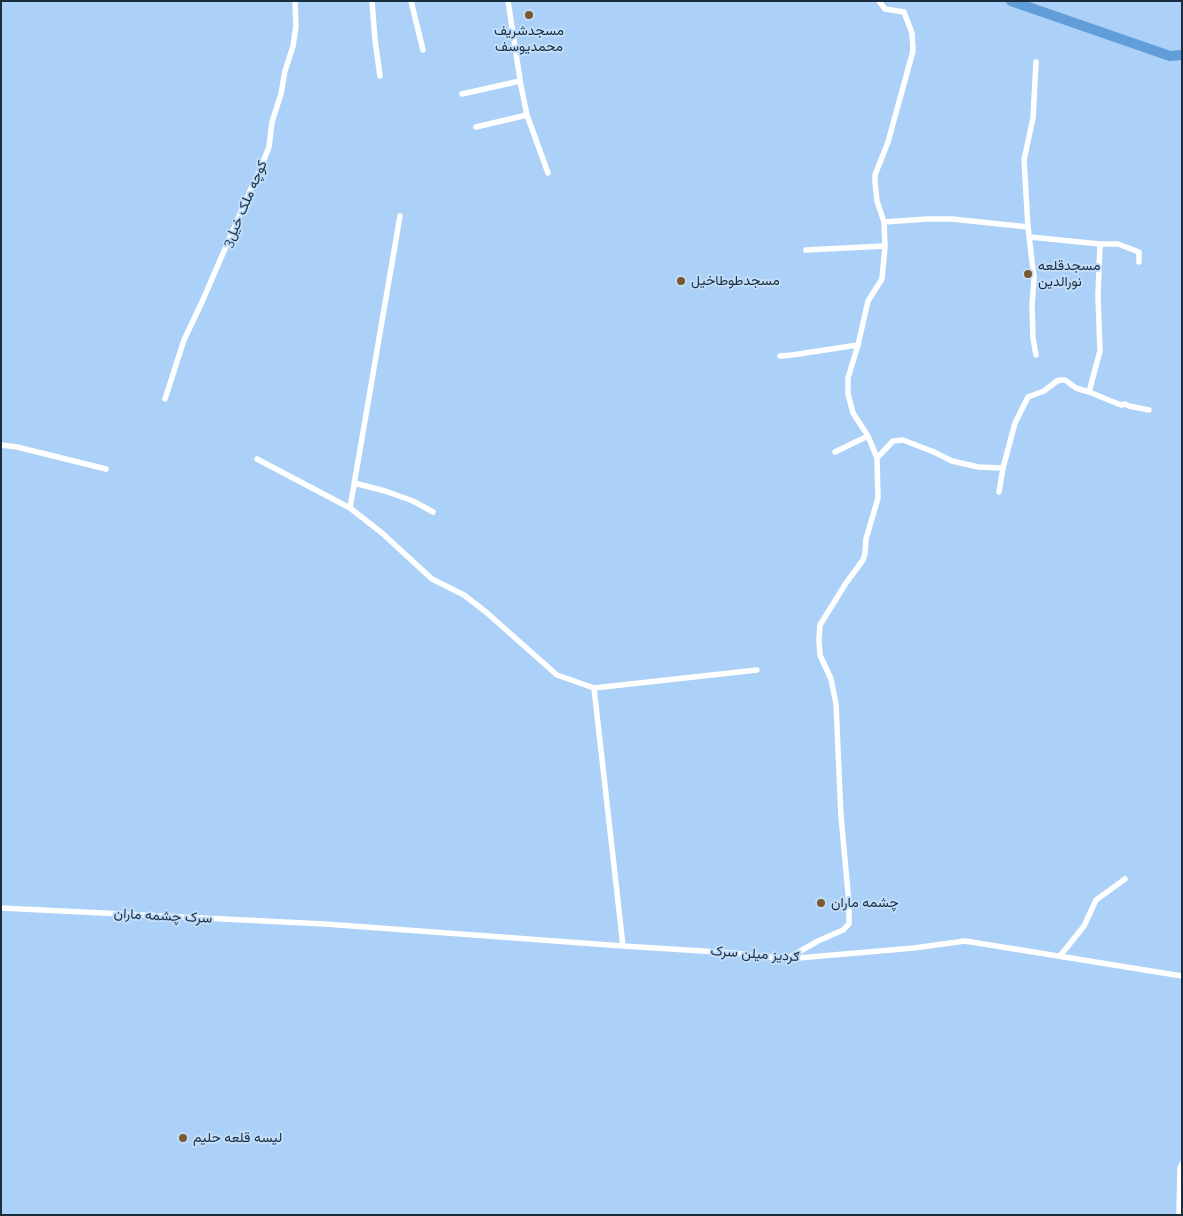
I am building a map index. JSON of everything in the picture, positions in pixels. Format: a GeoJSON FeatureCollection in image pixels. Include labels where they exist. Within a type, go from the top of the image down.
{"type":"FeatureCollection","features":[{"type":"Feature","properties":{"kind":"street","name":"کوچه ملک خیل3"},"geometry":{"type":"LineString","coordinates":[[165,399],[184,340],[260,172],[269,147],[272,122],[293,46],[296,26],[294,1]]}},
{"type":"Feature","properties":{"kind":"street"},"geometry":{"type":"LineString","coordinates":[[372,1],[380,76]]}},
{"type":"Feature","properties":{"kind":"street"},"geometry":{"type":"LineString","coordinates":[[411,1],[423,50]]}},
{"type":"Feature","properties":{"kind":"street"},"geometry":{"type":"LineString","coordinates":[[508,1],[520,81],[528,115],[548,173]]}},
{"type":"Feature","properties":{"kind":"street"},"geometry":{"type":"LineString","coordinates":[[787,959],[818,941],[843,930],[848,924],[849,904],[841,816],[836,704],[831,679],[820,656],[819,632],[820,625],[863,560],[866,539],[878,498],[876,458],[868,436],[854,413],[848,394],[848,378],[868,301],[882,280],[885,246],[884,222],[877,201],[875,175],[888,142],[913,51],[912,33],[904,12],[885,9],[878,1]]}},
{"type":"Feature","properties":{"kind":"street"},"geometry":{"type":"LineString","coordinates":[[1036,62],[1033,118],[1024,160],[1028,227],[1034,278],[1032,306],[1033,338],[1036,355]]}},
{"type":"Feature","properties":{"kind":"street"},"geometry":{"type":"LineString","coordinates":[[462,94],[520,81]]}},
{"type":"Feature","properties":{"kind":"street"},"geometry":{"type":"LineString","coordinates":[[476,127],[528,115]]}},
{"type":"Feature","properties":{"kind":"street"},"geometry":{"type":"LineString","coordinates":[[350,508],[400,216]]}},
{"type":"Feature","properties":{"kind":"street"},"geometry":{"type":"LineString","coordinates":[[884,222],[952,219],[1028,227]]}},
{"type":"Feature","properties":{"kind":"street"},"geometry":{"type":"LineString","coordinates":[[1030,237],[1118,244],[1139,252],[1139,262]]}},
{"type":"Feature","properties":{"kind":"street"},"geometry":{"type":"LineString","coordinates":[[1089,392],[1100,351],[1098,296],[1100,244]]}},
{"type":"Feature","properties":{"kind":"street"},"geometry":{"type":"LineString","coordinates":[[806,250],[885,246]]}},
{"type":"Feature","properties":{"kind":"street"},"geometry":{"type":"LineString","coordinates":[[780,356],[858,345]]}},
{"type":"Feature","properties":{"kind":"street"},"geometry":{"type":"LineString","coordinates":[[999,492],[1003,468],[1015,423],[1028,397],[1044,391],[1057,381],[1065,380],[1076,388],[1121,405],[1125,404],[1149,410]]}},
{"type":"Feature","properties":{"kind":"street"},"geometry":{"type":"LineString","coordinates":[[835,452],[868,436]]}},
{"type":"Feature","properties":{"kind":"street"},"geometry":{"type":"LineString","coordinates":[[876,458],[894,441],[903,440],[952,461],[978,467],[1003,468]]}},
{"type":"Feature","properties":{"kind":"street"},"geometry":{"type":"LineString","coordinates":[[1,445],[17,447],[106,470]]}},
{"type":"Feature","properties":{"kind":"street"},"geometry":{"type":"LineString","coordinates":[[258,459],[350,508],[382,533],[432,579],[464,595],[486,612],[557,675],[594,688],[757,670]]}},
{"type":"Feature","properties":{"kind":"street"},"geometry":{"type":"LineString","coordinates":[[354,483],[386,490],[414,501],[433,512]]}},
{"type":"Feature","properties":{"kind":"street"},"geometry":{"type":"LineString","coordinates":[[594,688],[623,946]]}},
{"type":"Feature","properties":{"kind":"street"},"geometry":{"type":"LineString","coordinates":[[1060,956],[1084,926],[1096,900],[1125,879]]}},
{"type":"Feature","properties":{"kind":"street","name":"سرک چشمه ماران"},"geometry":{"type":"LineString","coordinates":[[1,908],[325,924]]}},
{"type":"Feature","properties":{"kind":"street","name":"ګردیز میلن سرک"},"geometry":{"type":"LineString","coordinates":[[325,924],[734,953],[787,959],[914,948],[965,941],[1182,976]]}},
{"type":"Feature","properties":{"kind":"street"},"geometry":{"type":"LineString","coordinates":[[1179,1215],[1180,1168],[1182,1164]]}},
{"type":"Feature","properties":{"kind":"waterway"},"geometry":{"type":"LineString","coordinates":[[1011,1],[1170,56],[1182,55]]}},
{"type":"Feature","properties":{"kind":"place","name":"مسجدشریف محمدیوسف"},"geometry":{"type":"Point","coordinates":[529,15]}},
{"type":"Feature","properties":{"kind":"place","name":"مسجدقلعه نورالدین"},"geometry":{"type":"Point","coordinates":[1028,274]}},
{"type":"Feature","properties":{"kind":"place","name":"مسجدطوطاخیل"},"geometry":{"type":"Point","coordinates":[681,281]}},
{"type":"Feature","properties":{"kind":"place","name":"چشمه ماران"},"geometry":{"type":"Point","coordinates":[821,903]}},
{"type":"Feature","properties":{"kind":"place","name":"لیسه قلعه حلیم"},"geometry":{"type":"Point","coordinates":[183,1138]}}]}
